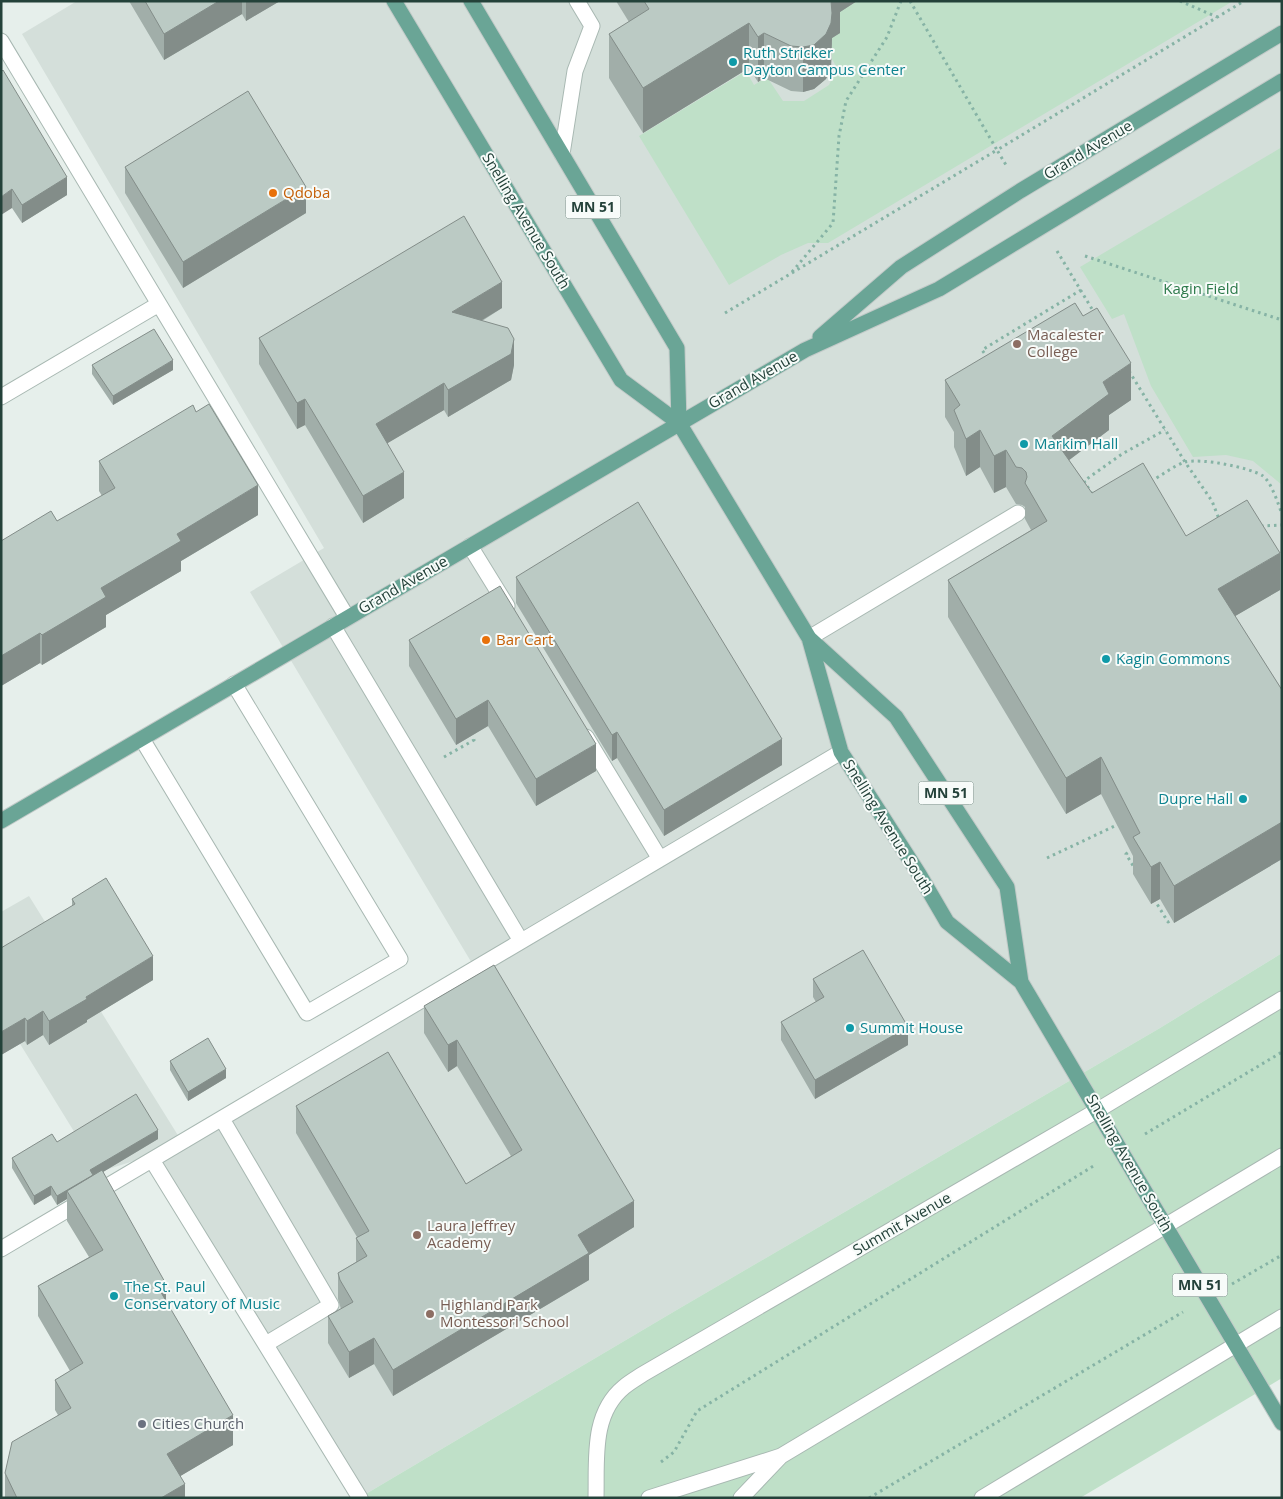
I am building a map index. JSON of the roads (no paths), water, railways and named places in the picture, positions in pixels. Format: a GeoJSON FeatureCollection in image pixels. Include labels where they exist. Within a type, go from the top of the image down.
{"type":"FeatureCollection","features":[{"type":"Feature","properties":{"kind":"main road","name":"Snelling Avenue South"},"geometry":{"type":"LineString","coordinates":[[394,1],[621,380],[679,423],[809,638],[842,752],[947,922],[1021,982],[1235,1345]]}},
{"type":"Feature","properties":{"kind":"main road","name":"Snelling Avenue South"},"geometry":{"type":"LineString","coordinates":[[470,1],[677,348],[679,423]]}},
{"type":"Feature","properties":{"kind":"main road","name":"Grand Avenue"},"geometry":{"type":"LineString","coordinates":[[805,350],[901,267],[1020,191],[1282,34]]}},
{"type":"Feature","properties":{"kind":"main road","name":"Grand Avenue"},"geometry":{"type":"LineString","coordinates":[[1,821],[805,350],[939,289],[1282,82]]}},
{"type":"Feature","properties":{"kind":"main road","name":"Snelling Avenue South"},"geometry":{"type":"LineString","coordinates":[[809,638],[896,717],[1007,887],[1021,982]]}},
{"type":"Feature","properties":{"kind":"main road","name":"MN 51"},"geometry":{"type":"LineString","coordinates":[[1235,1345],[1282,1423]]}},
{"type":"Feature","properties":{"kind":"street"},"geometry":{"type":"LineString","coordinates":[[562,154],[575,71],[592,26],[577,1]]}},
{"type":"Feature","properties":{"kind":"street"},"geometry":{"type":"LineString","coordinates":[[1,41],[347,617]]}},
{"type":"Feature","properties":{"kind":"street"},"geometry":{"type":"LineString","coordinates":[[1,397],[158,304]]}},
{"type":"Feature","properties":{"kind":"street"},"geometry":{"type":"LineString","coordinates":[[809,638],[1018,513]]}},
{"type":"Feature","properties":{"kind":"street"},"geometry":{"type":"LineString","coordinates":[[470,546],[513,617]]}},
{"type":"Feature","properties":{"kind":"street"},"geometry":{"type":"LineString","coordinates":[[333,626],[521,941]]}},
{"type":"Feature","properties":{"kind":"street"},"geometry":{"type":"LineString","coordinates":[[142,739],[307,1014],[400,959],[234,684]]}},
{"type":"Feature","properties":{"kind":"street"},"geometry":{"type":"LineString","coordinates":[[579,726],[660,859]]}},
{"type":"Feature","properties":{"kind":"street"},"geometry":{"type":"LineString","coordinates":[[1,1249],[842,752]]}},
{"type":"Feature","properties":{"kind":"street","name":"Summit Avenue"},"geometry":{"type":"LineString","coordinates":[[596,1498],[598,1428],[606,1408],[623,1388],[643,1374],[1098,1110],[1282,1000]]}},
{"type":"Feature","properties":{"kind":"street"},"geometry":{"type":"LineString","coordinates":[[222,1118],[331,1305],[266,1344]]}},
{"type":"Feature","properties":{"kind":"street"},"geometry":{"type":"LineString","coordinates":[[649,1498],[781,1456],[1282,1156]]}},
{"type":"Feature","properties":{"kind":"street"},"geometry":{"type":"LineString","coordinates":[[152,1160],[360,1498]]}},
{"type":"Feature","properties":{"kind":"street"},"geometry":{"type":"LineString","coordinates":[[982,1498],[1282,1317]]}},
{"type":"Feature","properties":{"kind":"street"},"geometry":{"type":"LineString","coordinates":[[741,1498],[781,1456]]}},
{"type":"Feature","properties":{"kind":"place","name":"Ruth Stricker Dayton Campus Center"},"geometry":{"type":"Point","coordinates":[733,62]}},
{"type":"Feature","properties":{"kind":"place","name":"Qdoba"},"geometry":{"type":"Point","coordinates":[273,193]}},
{"type":"Feature","properties":{"kind":"place","name":"Macalester College"},"geometry":{"type":"Point","coordinates":[1017,344]}},
{"type":"Feature","properties":{"kind":"place","name":"Markim Hall"},"geometry":{"type":"Point","coordinates":[1024,444]}},
{"type":"Feature","properties":{"kind":"place","name":"Bar Cart"},"geometry":{"type":"Point","coordinates":[486,640]}},
{"type":"Feature","properties":{"kind":"place","name":"Kagin Commons"},"geometry":{"type":"Point","coordinates":[1106,659]}},
{"type":"Feature","properties":{"kind":"place","name":"Dupre Hall"},"geometry":{"type":"Point","coordinates":[1243,799]}},
{"type":"Feature","properties":{"kind":"place","name":"Summit House"},"geometry":{"type":"Point","coordinates":[850,1028]}},
{"type":"Feature","properties":{"kind":"place","name":"Laura Jeffrey Academy"},"geometry":{"type":"Point","coordinates":[417,1235]}},
{"type":"Feature","properties":{"kind":"place","name":"The St. Paul Conservatory of Music"},"geometry":{"type":"Point","coordinates":[114,1296]}},
{"type":"Feature","properties":{"kind":"place","name":"Highland Park Montessori School"},"geometry":{"type":"Point","coordinates":[430,1314]}},
{"type":"Feature","properties":{"kind":"place","name":"Cities Church"},"geometry":{"type":"Point","coordinates":[142,1424]}},
{"type":"Feature","properties":{"kind":"park label","name":"Kagin Field"},"geometry":{"type":"Point","coordinates":[1201,289]}}]}
